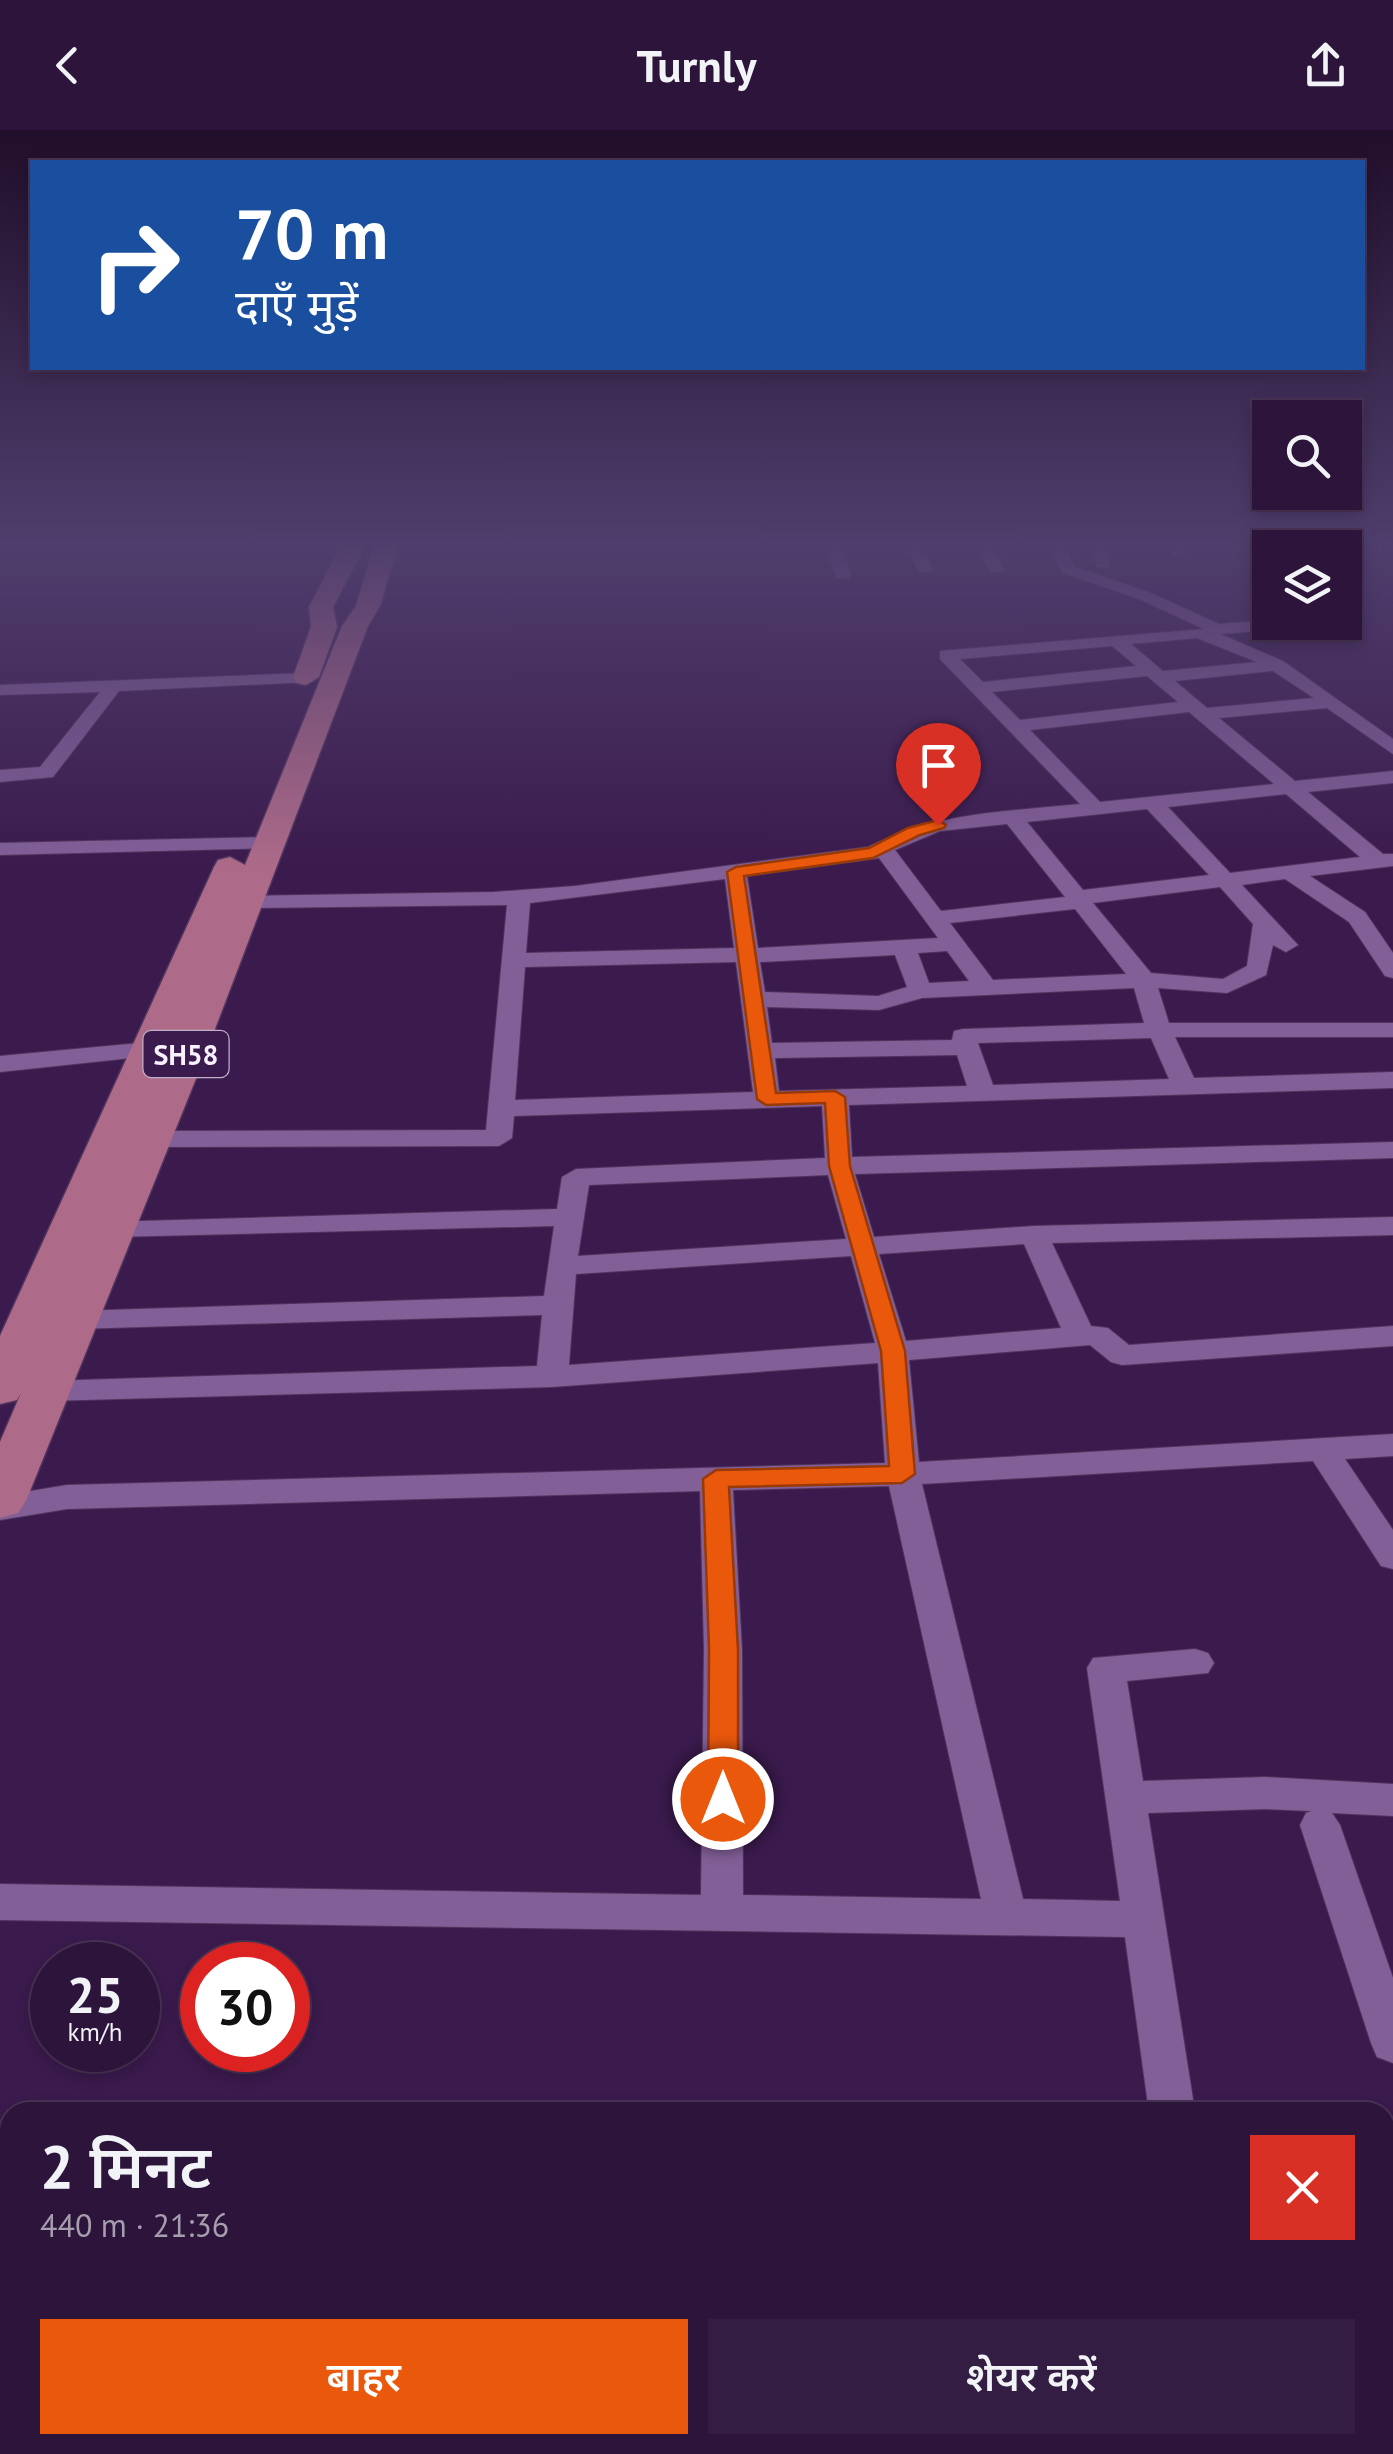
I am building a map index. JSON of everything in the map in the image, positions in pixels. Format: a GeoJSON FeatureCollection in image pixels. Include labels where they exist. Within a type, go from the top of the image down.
{"type":"FeatureCollection","features":[{"type":"Feature","properties":{"kind":"main road","name":"SH58"},"geometry":{"type":"LineString","coordinates":[[0,1505],[248,902],[269,782],[314,654]]}},
{"type":"Feature","properties":{"kind":"main road","name":"SH58"},"geometry":{"type":"LineString","coordinates":[[4,1369],[150,1050],[256,844],[342,654]]}},
{"type":"Feature","properties":{"kind":"street"},"geometry":{"type":"LineString","coordinates":[[946,654],[1095,808]]}},
{"type":"Feature","properties":{"kind":"street"},"geometry":{"type":"LineString","coordinates":[[1132,654],[1288,789],[1386,861]]}},
{"type":"Feature","properties":{"kind":"street"},"geometry":{"type":"LineString","coordinates":[[1259,654],[1393,748]]}},
{"type":"Feature","properties":{"kind":"street"},"geometry":{"type":"LineString","coordinates":[[978,688],[1277,665]]}},
{"type":"Feature","properties":{"kind":"street"},"geometry":{"type":"LineString","coordinates":[[0,690],[306,678]]}},
{"type":"Feature","properties":{"kind":"street"},"geometry":{"type":"LineString","coordinates":[[0,776],[46,773],[112,688]]}},
{"type":"Feature","properties":{"kind":"street"},"geometry":{"type":"LineString","coordinates":[[1015,726],[1331,702]]}},
{"type":"Feature","properties":{"kind":"street"},"geometry":{"type":"LineString","coordinates":[[248,902],[519,897],[873,853],[914,832],[938,825],[1393,776]]}},
{"type":"Feature","properties":{"kind":"street"},"geometry":{"type":"LineString","coordinates":[[1153,802],[1286,945]]}},
{"type":"Feature","properties":{"kind":"street"},"geometry":{"type":"LineString","coordinates":[[1012,817],[1144,980],[1160,1030],[1186,1086]]}},
{"type":"Feature","properties":{"kind":"street"},"geometry":{"type":"LineString","coordinates":[[0,848],[256,844]]}},
{"type":"Feature","properties":{"kind":"street"},"geometry":{"type":"LineString","coordinates":[[883,848],[987,989]]}},
{"type":"Feature","properties":{"kind":"street"},"geometry":{"type":"LineString","coordinates":[[936,918],[1386,861]]}},
{"type":"Feature","properties":{"kind":"street"},"geometry":{"type":"LineString","coordinates":[[736,872],[766,1099]]}},
{"type":"Feature","properties":{"kind":"street"},"geometry":{"type":"LineString","coordinates":[[1290,873],[1357,918],[1393,971]]}},
{"type":"Feature","properties":{"kind":"street"},"geometry":{"type":"LineString","coordinates":[[151,1139],[499,1138],[519,897]]}},
{"type":"Feature","properties":{"kind":"street"},"geometry":{"type":"LineString","coordinates":[[754,998],[879,1003],[920,991],[1144,980],[1227,986],[1258,970],[1265,923]]}},
{"type":"Feature","properties":{"kind":"street"},"geometry":{"type":"LineString","coordinates":[[514,960],[956,944]]}},
{"type":"Feature","properties":{"kind":"street"},"geometry":{"type":"LineString","coordinates":[[904,947],[920,991]]}},
{"type":"Feature","properties":{"kind":"street"},"geometry":{"type":"LineString","coordinates":[[982,1092],[962,1036],[1160,1030],[1393,1030]]}},
{"type":"Feature","properties":{"kind":"street"},"geometry":{"type":"LineString","coordinates":[[760,1052],[966,1047]]}},
{"type":"Feature","properties":{"kind":"street"},"geometry":{"type":"LineString","coordinates":[[0,1064],[150,1050]]}},
{"type":"Feature","properties":{"kind":"street"},"geometry":{"type":"LineString","coordinates":[[504,1108],[1393,1080]]}},
{"type":"Feature","properties":{"kind":"street"},"geometry":{"type":"LineString","coordinates":[[835,1097],[839,1166],[893,1351],[902,1474],[1006,1916]]}},
{"type":"Feature","properties":{"kind":"street"},"geometry":{"type":"LineString","coordinates":[[552,1377],[562,1266],[576,1177],[1393,1150]]}},
{"type":"Feature","properties":{"kind":"street"},"geometry":{"type":"LineString","coordinates":[[114,1228],[569,1217]]}},
{"type":"Feature","properties":{"kind":"street"},"geometry":{"type":"LineString","coordinates":[[562,1266],[1034,1234],[1393,1226]]}},
{"type":"Feature","properties":{"kind":"street"},"geometry":{"type":"LineString","coordinates":[[1034,1234],[1080,1336]]}},
{"type":"Feature","properties":{"kind":"street"},"geometry":{"type":"LineString","coordinates":[[76,1320],[558,1305]]}},
{"type":"Feature","properties":{"kind":"street"},"geometry":{"type":"LineString","coordinates":[[46,1391],[552,1377],[1097,1335],[1122,1355],[1393,1336]]}},
{"type":"Feature","properties":{"kind":"street"},"geometry":{"type":"LineString","coordinates":[[0,1505],[67,1497],[902,1474],[1393,1445]]}},
{"type":"Feature","properties":{"kind":"street"},"geometry":{"type":"LineString","coordinates":[[1322,1448],[1393,1557]]}},
{"type":"Feature","properties":{"kind":"street"},"geometry":{"type":"LineString","coordinates":[[716,1479],[724,1650],[722,1910]]}},
{"type":"Feature","properties":{"kind":"street"},"geometry":{"type":"LineString","coordinates":[[1171,2102],[1106,1668],[1195,1663]]}},
{"type":"Feature","properties":{"kind":"street"},"geometry":{"type":"LineString","coordinates":[[1125,1798],[1264,1793],[1393,1800]]}},
{"type":"Feature","properties":{"kind":"street"},"geometry":{"type":"LineString","coordinates":[[1320,1826],[1393,2042]]}},
{"type":"Feature","properties":{"kind":"street"},"geometry":{"type":"LineString","coordinates":[[0,1902],[1143,1918]]}},
{"type":"Feature","properties":{"kind":"route"},"geometry":{"type":"LineString","coordinates":[[723,1799],[724,1650],[716,1479],[902,1474],[893,1351],[839,1166],[835,1097],[766,1099],[736,872],[873,853],[914,832],[938,825]]}}]}
